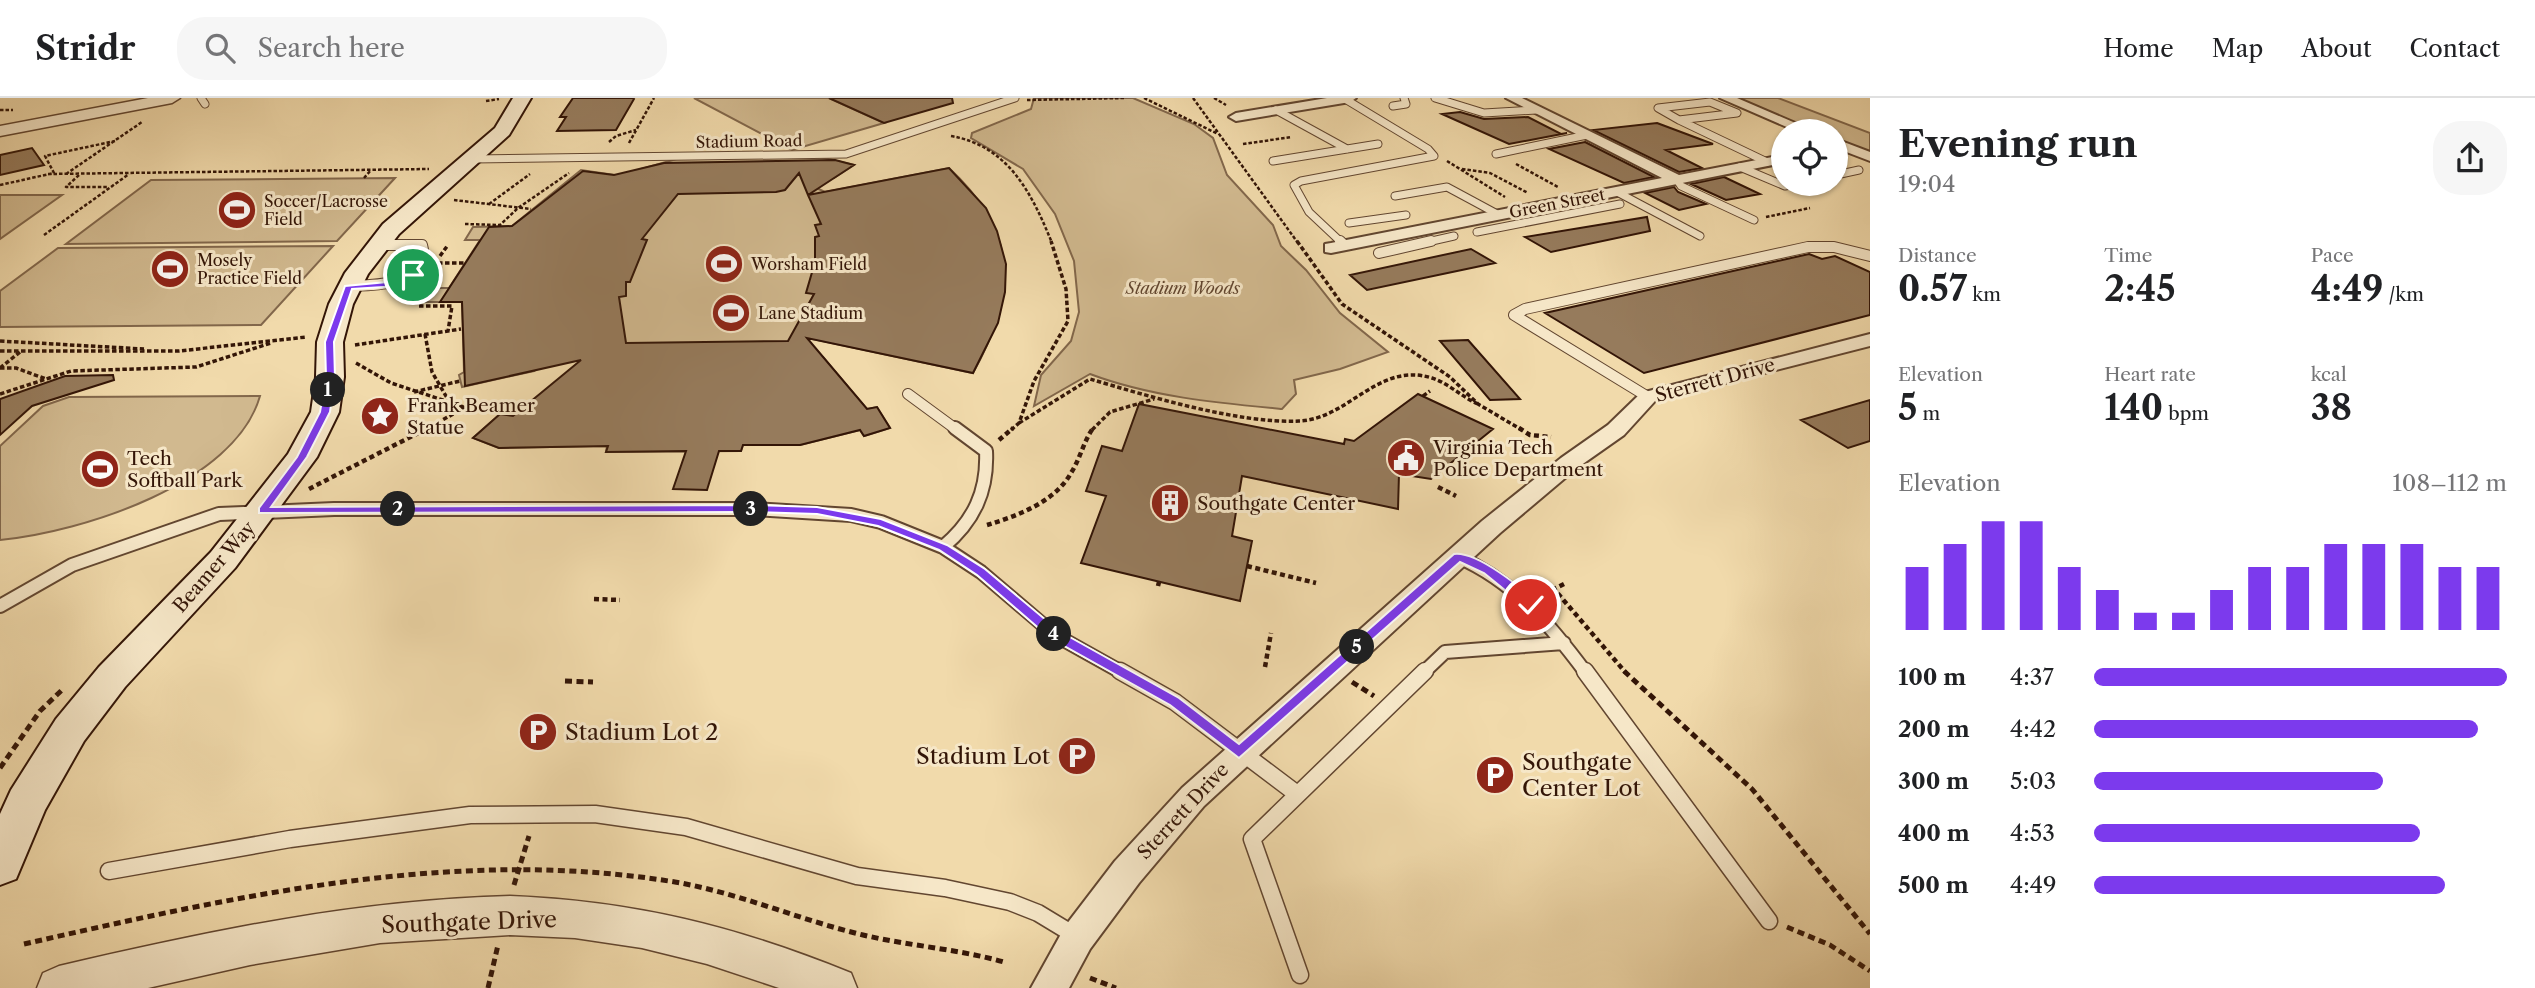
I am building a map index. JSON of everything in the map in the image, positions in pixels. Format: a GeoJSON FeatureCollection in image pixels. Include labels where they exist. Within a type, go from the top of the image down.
{"type":"FeatureCollection","features":[{"type":"Feature","properties":{"kind":"main road","name":"Beamer Way"},"geometry":{"type":"LineString","coordinates":[[0,864],[26,803],[70,730],[112,677],[223,560],[302,457],[325,412],[330,377],[330,342],[349,286],[377,246],[410,211],[474,159],[511,121],[522,98]]}},
{"type":"Feature","properties":{"kind":"street"},"geometry":{"type":"LineString","coordinates":[[0,131],[172,98]]}},
{"type":"Feature","properties":{"kind":"street"},"geometry":{"type":"LineString","coordinates":[[1237,117],[1350,98]]}},
{"type":"Feature","properties":{"kind":"street"},"geometry":{"type":"LineString","coordinates":[[1512,98],[1677,180]]}},
{"type":"Feature","properties":{"kind":"street"},"geometry":{"type":"LineString","coordinates":[[1726,98],[1778,119]]}},
{"type":"Feature","properties":{"kind":"street"},"geometry":{"type":"LineString","coordinates":[[1848,149],[1870,158]]}},
{"type":"Feature","properties":{"kind":"street","name":"Green Street"},"geometry":{"type":"LineString","coordinates":[[1338,247],[1395,236],[1412,239],[1492,223],[1527,209],[1619,198],[1677,180],[1771,161]]}},
{"type":"Feature","properties":{"kind":"street","name":"Sterrett Drive"},"geometry":{"type":"LineString","coordinates":[[1049,988],[1078,937],[1127,872],[1193,797],[1239,752],[1458,557],[1569,463],[1616,429],[1648,397],[1870,340]]}},
{"type":"Feature","properties":{"kind":"street","name":"Southgate Drive"},"geometry":{"type":"LineString","coordinates":[[59,988],[213,951],[433,918],[506,916],[576,918],[650,931],[760,960],[835,988]]}},
{"type":"Feature","properties":{"kind":"lane"},"geometry":{"type":"LineString","coordinates":[[1393,106],[1406,104],[1404,98]]}},
{"type":"Feature","properties":{"kind":"lane"},"geometry":{"type":"LineString","coordinates":[[1435,98],[1461,110],[1486,116],[1536,110]]}},
{"type":"Feature","properties":{"kind":"lane","name":"Stadium Road"},"geometry":{"type":"LineString","coordinates":[[474,159],[846,154],[1012,99]]}},
{"type":"Feature","properties":{"kind":"lane"},"geometry":{"type":"LineString","coordinates":[[1338,247],[1308,212],[1294,185],[1301,181],[1434,156],[1428,149],[1345,99]]}},
{"type":"Feature","properties":{"kind":"lane"},"geometry":{"type":"LineString","coordinates":[[1678,120],[1737,113],[1710,102],[1658,108],[1678,120],[1767,162]]}},
{"type":"Feature","properties":{"kind":"lane"},"geometry":{"type":"LineString","coordinates":[[1276,110],[1347,149]]}},
{"type":"Feature","properties":{"kind":"lane"},"geometry":{"type":"LineString","coordinates":[[1496,154],[1587,135]]}},
{"type":"Feature","properties":{"kind":"lane"},"geometry":{"type":"LineString","coordinates":[[1273,161],[1378,144]]}},
{"type":"Feature","properties":{"kind":"lane"},"geometry":{"type":"LineString","coordinates":[[1740,167],[1771,180]]}},
{"type":"Feature","properties":{"kind":"lane"},"geometry":{"type":"LineString","coordinates":[[1848,172],[1859,170]]}},
{"type":"Feature","properties":{"kind":"lane"},"geometry":{"type":"LineString","coordinates":[[1677,180],[1681,186],[1754,220]]}},
{"type":"Feature","properties":{"kind":"lane"},"geometry":{"type":"LineString","coordinates":[[1395,196],[1447,187],[1492,223],[1579,204]]}},
{"type":"Feature","properties":{"kind":"lane"},"geometry":{"type":"LineString","coordinates":[[1619,198],[1700,236]]}},
{"type":"Feature","properties":{"kind":"lane"},"geometry":{"type":"LineString","coordinates":[[1349,223],[1406,215]]}},
{"type":"Feature","properties":{"kind":"lane"},"geometry":{"type":"LineString","coordinates":[[1390,218],[1412,239]]}},
{"type":"Feature","properties":{"kind":"lane"},"geometry":{"type":"LineString","coordinates":[[1379,253],[1412,239],[1454,236]]}},
{"type":"Feature","properties":{"kind":"lane"},"geometry":{"type":"LineString","coordinates":[[349,286],[400,284],[413,275],[425,259],[422,245],[377,246]]}},
{"type":"Feature","properties":{"kind":"lane"},"geometry":{"type":"LineString","coordinates":[[1648,397],[1514,315],[1525,309],[1808,247],[1834,247],[1870,256]]}},
{"type":"Feature","properties":{"kind":"lane"},"geometry":{"type":"LineString","coordinates":[[908,394],[986,451],[988,471],[973,518],[962,533],[943,547]]}},
{"type":"Feature","properties":{"kind":"lane"},"geometry":{"type":"LineString","coordinates":[[0,606],[72,565],[191,521],[219,514],[262,510],[817,511],[881,522],[943,547],[981,572],[1055,635],[1175,702],[1297,794]]}},
{"type":"Feature","properties":{"kind":"lane"},"geometry":{"type":"LineString","coordinates":[[1458,557],[1488,570],[1510,587],[1531,605],[1564,643],[1769,921]]}},
{"type":"Feature","properties":{"kind":"lane"},"geometry":{"type":"LineString","coordinates":[[1300,975],[1252,839],[1445,652],[1564,643]]}},
{"type":"Feature","properties":{"kind":"lane"},"geometry":{"type":"LineString","coordinates":[[109,871],[290,839],[470,815],[595,814],[687,827],[857,876],[945,888],[1010,902],[1038,913],[1078,937]]}},
{"type":"Feature","properties":{"kind":"path"},"geometry":{"type":"LineString","coordinates":[[635,132],[654,98]]}},
{"type":"Feature","properties":{"kind":"path"},"geometry":{"type":"LineString","coordinates":[[1012,99],[1126,98]]}},
{"type":"Feature","properties":{"kind":"path"},"geometry":{"type":"LineString","coordinates":[[1144,98],[1166,106],[1220,135]]}},
{"type":"Feature","properties":{"kind":"path"},"geometry":{"type":"LineString","coordinates":[[1193,98],[1342,304],[1450,377],[1478,404]]}},
{"type":"Feature","properties":{"kind":"path"},"geometry":{"type":"LineString","coordinates":[[486,101],[503,99]]}},
{"type":"Feature","properties":{"kind":"path"},"geometry":{"type":"LineString","coordinates":[[66,174],[146,120]]}},
{"type":"Feature","properties":{"kind":"path"},"geometry":{"type":"LineString","coordinates":[[919,130],[963,138],[1009,163],[1038,208],[1059,261],[1066,289],[1069,321],[1034,381],[1019,424]]}},
{"type":"Feature","properties":{"kind":"path"},"geometry":{"type":"LineString","coordinates":[[1243,144],[1317,133]]}},
{"type":"Feature","properties":{"kind":"path"},"geometry":{"type":"LineString","coordinates":[[0,186],[54,173],[45,156],[115,141]]}},
{"type":"Feature","properties":{"kind":"path"},"geometry":{"type":"LineString","coordinates":[[1507,159],[1579,204]]}},
{"type":"Feature","properties":{"kind":"path"},"geometry":{"type":"LineString","coordinates":[[48,174],[433,169]]}},
{"type":"Feature","properties":{"kind":"path"},"geometry":{"type":"LineString","coordinates":[[1527,209],[1466,176],[1461,169],[1490,173],[1551,205]]}},
{"type":"Feature","properties":{"kind":"path"},"geometry":{"type":"LineString","coordinates":[[364,178],[372,170]]}},
{"type":"Feature","properties":{"kind":"path"},"geometry":{"type":"LineString","coordinates":[[488,204],[534,172]]}},
{"type":"Feature","properties":{"kind":"path"},"geometry":{"type":"LineString","coordinates":[[44,235],[129,173]]}},
{"type":"Feature","properties":{"kind":"path"},"geometry":{"type":"LineString","coordinates":[[80,174],[66,187],[110,187]]}},
{"type":"Feature","properties":{"kind":"path"},"geometry":{"type":"LineString","coordinates":[[465,224],[499,225],[562,177]]}},
{"type":"Feature","properties":{"kind":"path"},"geometry":{"type":"LineString","coordinates":[[452,200],[531,209]]}},
{"type":"Feature","properties":{"kind":"path"},"geometry":{"type":"LineString","coordinates":[[459,207],[466,201]]}},
{"type":"Feature","properties":{"kind":"path"},"geometry":{"type":"LineString","coordinates":[[452,263],[465,263]]}},
{"type":"Feature","properties":{"kind":"path"},"geometry":{"type":"LineString","coordinates":[[419,306],[452,306],[448,331]]}},
{"type":"Feature","properties":{"kind":"path"},"geometry":{"type":"LineString","coordinates":[[347,346],[461,329]]}},
{"type":"Feature","properties":{"kind":"path"},"geometry":{"type":"LineString","coordinates":[[386,340],[387,334]]}},
{"type":"Feature","properties":{"kind":"path"},"geometry":{"type":"LineString","coordinates":[[425,334],[438,386],[451,403]]}},
{"type":"Feature","properties":{"kind":"path"},"geometry":{"type":"LineString","coordinates":[[0,351],[179,351],[311,337]]}},
{"type":"Feature","properties":{"kind":"path"},"geometry":{"type":"LineString","coordinates":[[0,341],[179,351]]}},
{"type":"Feature","properties":{"kind":"path"},"geometry":{"type":"LineString","coordinates":[[0,394],[71,371],[196,368],[280,341]]}},
{"type":"Feature","properties":{"kind":"path"},"geometry":{"type":"LineString","coordinates":[[0,368],[20,351]]}},
{"type":"Feature","properties":{"kind":"path"},"geometry":{"type":"LineString","coordinates":[[347,356],[362,368],[413,392],[465,407]]}},
{"type":"Feature","properties":{"kind":"path"},"geometry":{"type":"LineString","coordinates":[[0,368],[16,368],[46,379]]}},
{"type":"Feature","properties":{"kind":"path"},"geometry":{"type":"LineString","coordinates":[[986,451],[1019,424],[1090,379],[1157,398],[1242,415],[1306,421],[1329,413],[1385,378],[1398,374],[1417,374],[1442,383],[1460,397],[1478,404],[1530,435],[1552,437]]}},
{"type":"Feature","properties":{"kind":"path"},"geometry":{"type":"LineString","coordinates":[[1442,383],[1450,377]]}},
{"type":"Feature","properties":{"kind":"path"},"geometry":{"type":"LineString","coordinates":[[413,392],[460,381]]}},
{"type":"Feature","properties":{"kind":"path"},"geometry":{"type":"LineString","coordinates":[[1423,396],[1430,391]]}},
{"type":"Feature","properties":{"kind":"path"},"geometry":{"type":"LineString","coordinates":[[962,533],[1002,520],[1056,492],[1071,474],[1092,428],[1104,414],[1123,406],[1157,398]]}},
{"type":"Feature","properties":{"kind":"path"},"geometry":{"type":"LineString","coordinates":[[306,490],[385,453],[474,402]]}},
{"type":"Feature","properties":{"kind":"path"},"geometry":{"type":"LineString","coordinates":[[1438,486],[1456,496]]}},
{"type":"Feature","properties":{"kind":"path"},"geometry":{"type":"LineString","coordinates":[[1247,566],[1316,583]]}},
{"type":"Feature","properties":{"kind":"path"},"geometry":{"type":"LineString","coordinates":[[1564,584],[1554,589],[1629,677],[1752,789],[1870,934]]}},
{"type":"Feature","properties":{"kind":"path"},"geometry":{"type":"LineString","coordinates":[[594,600],[620,600]]}},
{"type":"Feature","properties":{"kind":"path"},"geometry":{"type":"LineString","coordinates":[[1265,667],[1271,633]]}},
{"type":"Feature","properties":{"kind":"path"},"geometry":{"type":"LineString","coordinates":[[1348,679],[1373,696]]}},
{"type":"Feature","properties":{"kind":"path"},"geometry":{"type":"LineString","coordinates":[[565,681],[593,682]]}},
{"type":"Feature","properties":{"kind":"path"},"geometry":{"type":"LineString","coordinates":[[511,896],[530,836]]}},
{"type":"Feature","properties":{"kind":"path"},"geometry":{"type":"LineString","coordinates":[[1769,921],[1830,945],[1870,971]]}},
{"type":"Feature","properties":{"kind":"path"},"geometry":{"type":"LineString","coordinates":[[488,988],[492,966]]}},
{"type":"Feature","properties":{"kind":"path"},"geometry":{"type":"LineString","coordinates":[[1090,978],[1116,988]]}},
{"type":"Feature","properties":{"kind":"green space"},"geometry":{"type":"Polygon","coordinates":[[[694,98],[829,98],[884,123],[792,150],[694,98]]]}},
{"type":"Feature","properties":{"kind":"green space","name":"Stadium Woods"},"geometry":{"type":"Polygon","coordinates":[[[1034,98],[1133,98],[1194,124],[1213,138],[1227,175],[1273,225],[1281,246],[1306,270],[1340,313],[1388,352],[1340,369],[1294,380],[1296,394],[1282,409],[1161,394],[1090,374],[1034,406],[1041,375],[1071,341],[1079,312],[1074,261],[1055,214],[1023,169],[971,138],[972,133],[1031,109],[1034,98]]]}},
{"type":"Feature","properties":{"kind":"green space"},"geometry":{"type":"Polygon","coordinates":[[[1734,98],[1778,98],[1833,119],[1786,119],[1734,98]]]}},
{"type":"Feature","properties":{"kind":"green space"},"geometry":{"type":"Polygon","coordinates":[[[1848,125],[1870,133],[1870,154],[1848,145],[1848,125]]]}},
{"type":"Feature","properties":{"kind":"green space","name":"Lane Stadium"},"geometry":{"type":"Polygon","coordinates":[[[820,157],[854,165],[834,178],[823,175],[810,185],[825,192],[949,168],[972,192],[989,216],[999,240],[1004,265],[1004,290],[988,344],[973,373],[808,338],[794,348],[803,361],[823,357],[867,409],[877,407],[890,428],[864,436],[860,430],[800,445],[743,445],[741,451],[606,452],[607,446],[499,448],[473,438],[500,414],[513,416],[614,350],[528,362],[534,371],[462,387],[459,375],[464,372],[462,302],[422,302],[433,288],[449,288],[480,240],[465,240],[473,227],[512,226],[581,170],[656,181],[641,169],[680,158],[820,157]]]}},
{"type":"Feature","properties":{"kind":"green space","name":"Soccer/Lacrosse Field"},"geometry":{"type":"Polygon","coordinates":[[[395,178],[337,241],[66,244],[151,180],[395,178]]]}},
{"type":"Feature","properties":{"kind":"green space"},"geometry":{"type":"Polygon","coordinates":[[[0,195],[62,195],[0,239],[0,195]]]}},
{"type":"Feature","properties":{"kind":"green space","name":"Mosely Practice Field"},"geometry":{"type":"Polygon","coordinates":[[[333,246],[261,325],[0,327],[0,291],[58,248],[333,246]]]}},
{"type":"Feature","properties":{"kind":"green space","name":"Tech Softball Park"},"geometry":{"type":"Polygon","coordinates":[[[260,396],[245,427],[220,454],[188,478],[151,498],[112,514],[72,527],[0,540],[0,446],[43,406],[69,397],[260,396]]]}},
{"type":"Feature","properties":{"kind":"building"},"geometry":{"type":"Polygon","coordinates":[[[573,98],[634,99],[616,130],[557,131],[566,117],[560,117],[573,98]]]}},
{"type":"Feature","properties":{"kind":"building"},"geometry":{"type":"Polygon","coordinates":[[[829,98],[952,98],[953,103],[884,123],[829,98]]]}},
{"type":"Feature","properties":{"kind":"building"},"geometry":{"type":"Polygon","coordinates":[[[1460,112],[1484,119],[1528,117],[1561,134],[1567,133],[1509,144],[1442,114],[1460,112]]]}},
{"type":"Feature","properties":{"kind":"building"},"geometry":{"type":"Polygon","coordinates":[[[1657,123],[1713,144],[1666,150],[1702,168],[1679,172],[1593,130],[1657,123]]]}},
{"type":"Feature","properties":{"kind":"building"},"geometry":{"type":"Polygon","coordinates":[[[1585,142],[1654,177],[1624,183],[1549,149],[1585,142]]]}},
{"type":"Feature","properties":{"kind":"building"},"geometry":{"type":"Polygon","coordinates":[[[32,148],[44,165],[0,175],[0,155],[32,148]]]}},
{"type":"Feature","properties":{"kind":"building","name":"Lane Stadium"},"geometry":{"type":"Polygon","coordinates":[[[835,160],[854,165],[808,195],[949,168],[986,208],[997,231],[1006,264],[1005,292],[998,323],[973,373],[807,338],[867,409],[877,407],[890,428],[864,436],[860,430],[800,445],[743,445],[741,451],[719,451],[707,490],[673,489],[686,451],[606,452],[608,446],[499,448],[473,438],[500,414],[513,416],[581,360],[465,386],[462,302],[440,302],[489,227],[512,226],[583,171],[614,175],[664,163],[835,160]],[[799,173],[785,190],[776,192],[678,194],[642,239],[647,240],[630,282],[626,282],[626,296],[619,297],[626,343],[788,341],[814,294],[806,293],[815,262],[815,237],[819,236],[815,225],[821,224],[799,173]]]}},
{"type":"Feature","properties":{"kind":"building"},"geometry":{"type":"Polygon","coordinates":[[[1724,177],[1760,194],[1726,200],[1691,184],[1724,177]]]}},
{"type":"Feature","properties":{"kind":"building"},"geometry":{"type":"Polygon","coordinates":[[[1674,187],[1678,192],[1706,204],[1679,210],[1645,193],[1674,187]]]}},
{"type":"Feature","properties":{"kind":"building"},"geometry":{"type":"Polygon","coordinates":[[[1647,217],[1650,231],[1551,252],[1525,237],[1647,217]]]}},
{"type":"Feature","properties":{"kind":"building"},"geometry":{"type":"Polygon","coordinates":[[[1471,249],[1495,263],[1367,290],[1350,275],[1471,249]]]}},
{"type":"Feature","properties":{"kind":"building"},"geometry":{"type":"Polygon","coordinates":[[[1809,254],[1822,259],[1835,256],[1870,272],[1870,315],[1644,373],[1545,313],[1809,254]]]}},
{"type":"Feature","properties":{"kind":"building"},"geometry":{"type":"Polygon","coordinates":[[[1468,340],[1520,399],[1490,400],[1440,341],[1468,340]]]}},
{"type":"Feature","properties":{"kind":"building"},"geometry":{"type":"Polygon","coordinates":[[[113,375],[114,380],[32,406],[0,435],[0,399],[65,376],[113,375]]]}},
{"type":"Feature","properties":{"kind":"building","name":"Southgate Center"},"geometry":{"type":"Polygon","coordinates":[[[1418,394],[1493,429],[1431,479],[1399,474],[1398,509],[1242,476],[1232,536],[1252,541],[1240,601],[1081,563],[1106,496],[1086,491],[1102,446],[1122,451],[1139,404],[1344,444],[1345,439],[1354,441],[1418,394]]]}},
{"type":"Feature","properties":{"kind":"building"},"geometry":{"type":"Polygon","coordinates":[[[1870,400],[1870,441],[1848,448],[1801,420],[1870,400]]]}},
{"type":"Feature","properties":{"kind":"place","name":"Soccer/Lacrosse Field"},"geometry":{"type":"Point","coordinates":[237,210]}},
{"type":"Feature","properties":{"kind":"place","name":"Worsham Field"},"geometry":{"type":"Point","coordinates":[724,264]}},
{"type":"Feature","properties":{"kind":"place","name":"Mosely Practice Field"},"geometry":{"type":"Point","coordinates":[170,269]}},
{"type":"Feature","properties":{"kind":"place","name":"Lane Stadium"},"geometry":{"type":"Point","coordinates":[731,313]}},
{"type":"Feature","properties":{"kind":"place","name":"Frank Beamer Statue"},"geometry":{"type":"Point","coordinates":[380,416]}},
{"type":"Feature","properties":{"kind":"place","name":"Virginia Tech Police Department"},"geometry":{"type":"Point","coordinates":[1406,458]}},
{"type":"Feature","properties":{"kind":"place","name":"Tech Softball Park"},"geometry":{"type":"Point","coordinates":[100,469]}},
{"type":"Feature","properties":{"kind":"place","name":"Southgate Center"},"geometry":{"type":"Point","coordinates":[1170,503]}},
{"type":"Feature","properties":{"kind":"place","name":"Stadium Lot 2"},"geometry":{"type":"Point","coordinates":[538,732]}},
{"type":"Feature","properties":{"kind":"place","name":"Stadium Lot"},"geometry":{"type":"Point","coordinates":[1077,756]}},
{"type":"Feature","properties":{"kind":"place","name":"Southgate Center Lot"},"geometry":{"type":"Point","coordinates":[1495,775]}},
{"type":"Feature","properties":{"kind":"route"},"geometry":{"type":"LineString","coordinates":[[413,275],[400,284],[349,286],[330,342],[330,377],[325,412],[302,457],[262,510],[754,509],[817,511],[881,522],[943,547],[981,572],[1055,635],[1175,702],[1239,752],[1458,557],[1488,570],[1531,605]]}}]}
